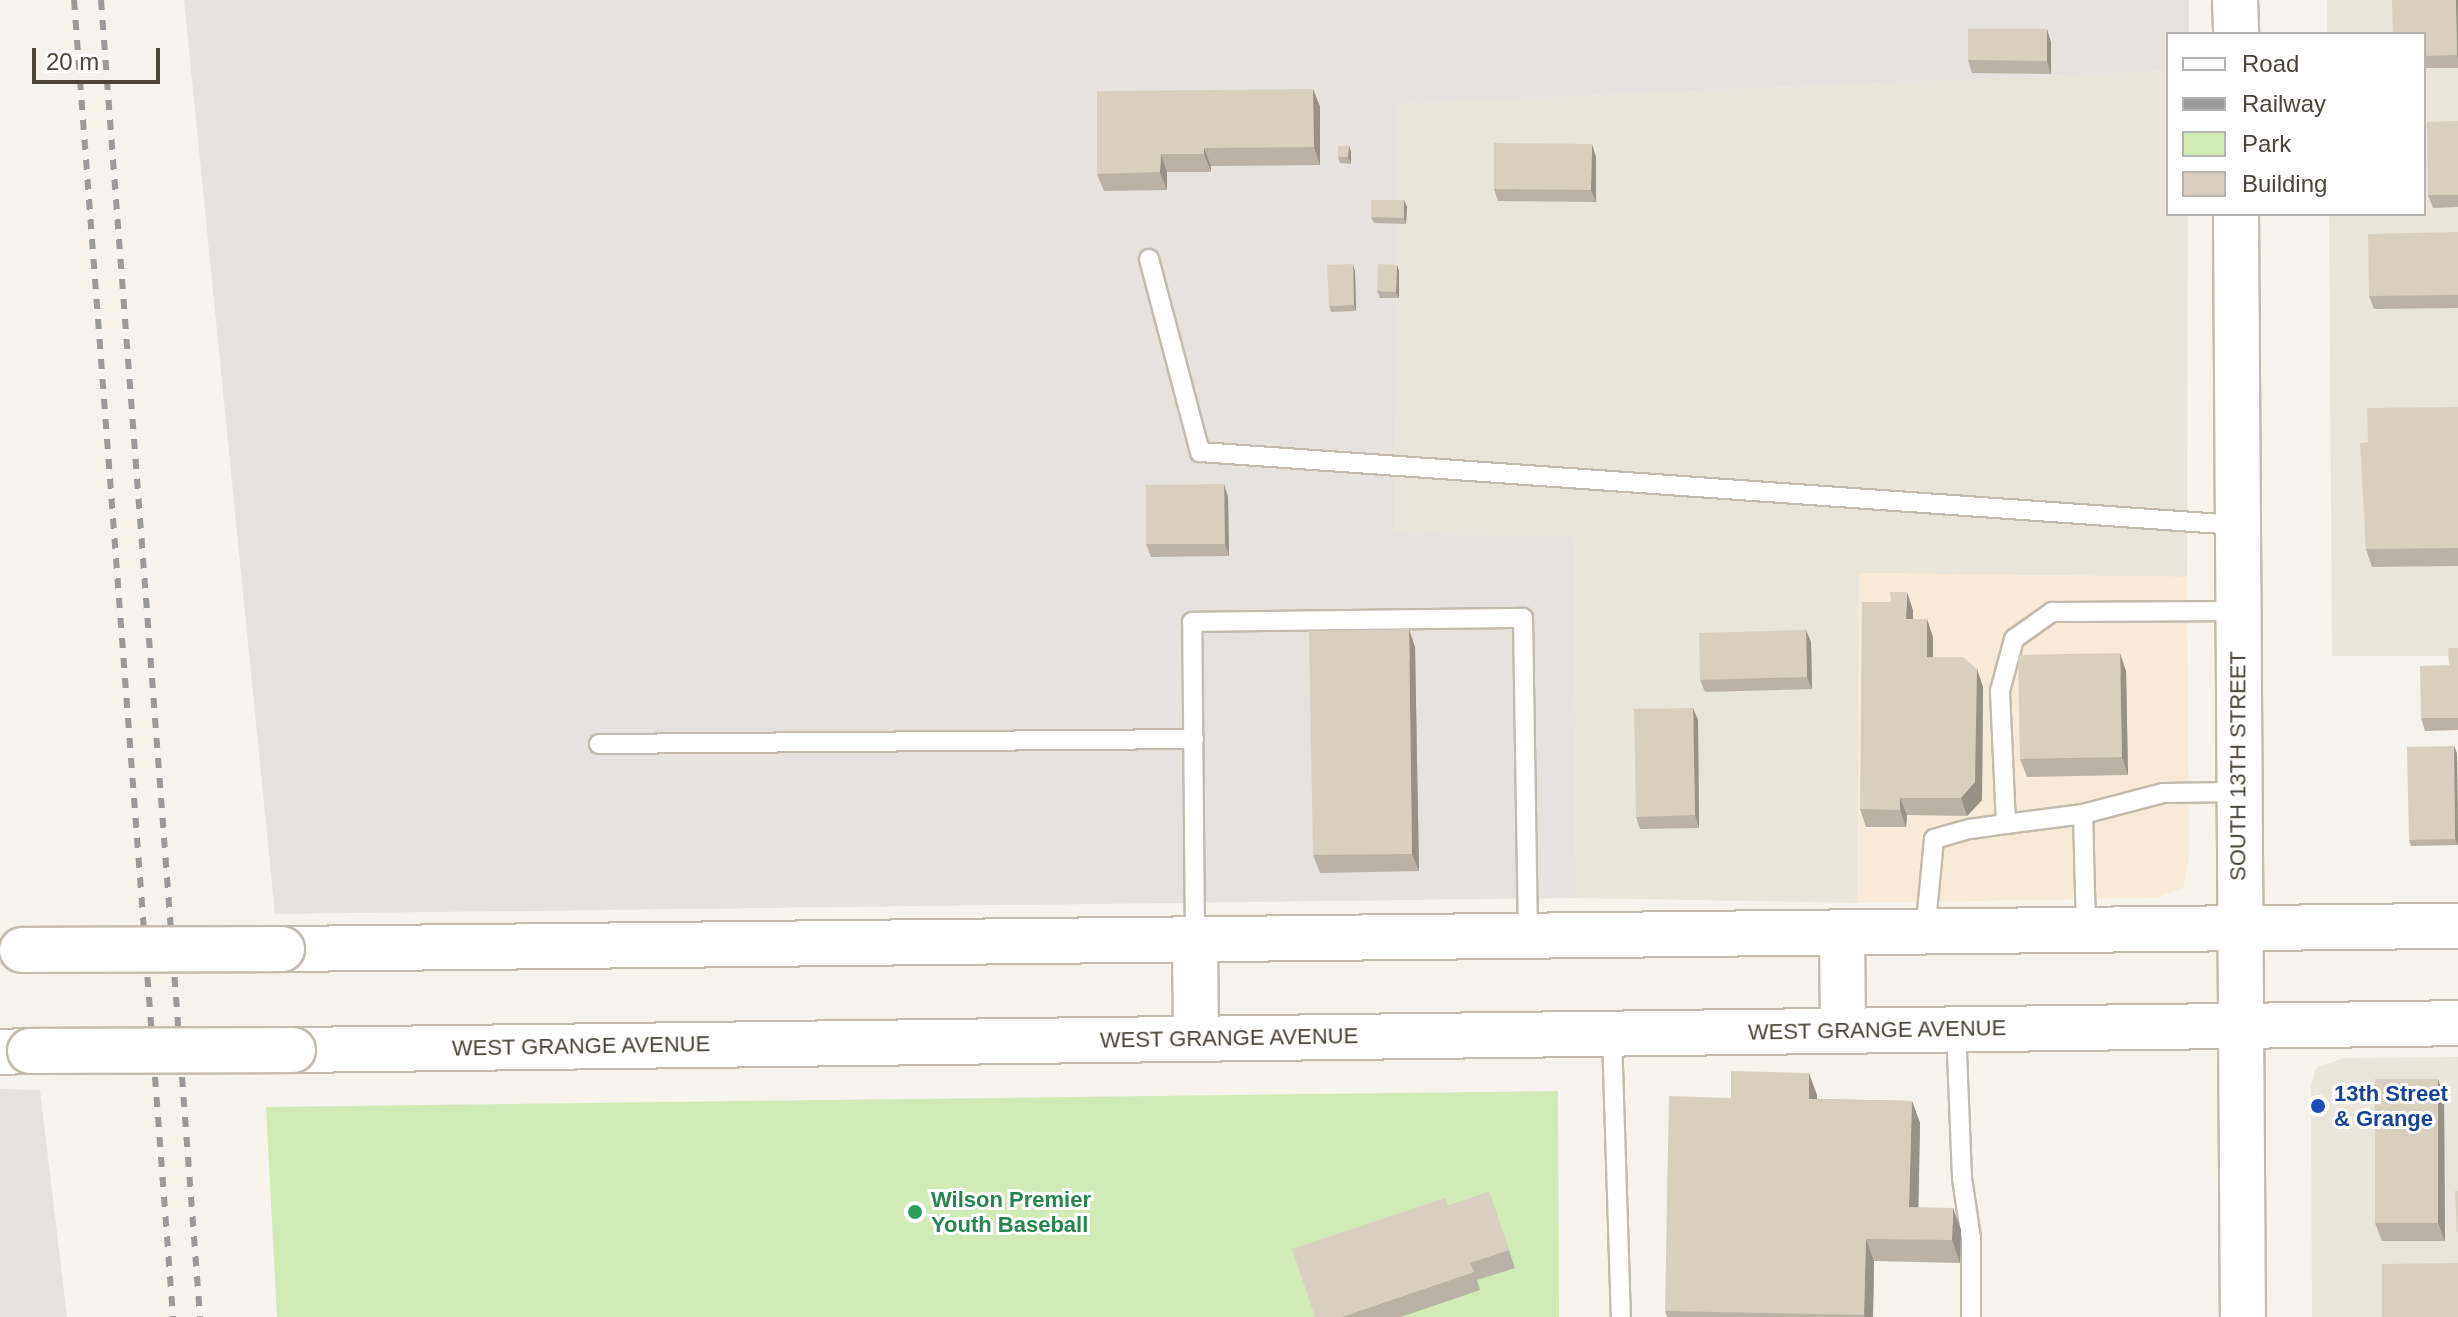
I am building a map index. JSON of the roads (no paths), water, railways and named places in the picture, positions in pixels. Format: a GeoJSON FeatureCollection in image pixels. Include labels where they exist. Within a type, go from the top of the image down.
{"type":"FeatureCollection","features":[{"type":"Feature","properties":{"kind":"street"},"geometry":{"type":"LineString","coordinates":[[2235,0],[2236,32]]}},
{"type":"Feature","properties":{"kind":"street","name":"SOUTH 13TH STREET"},"geometry":{"type":"LineString","coordinates":[[2236,216],[2243,1317]]}},
{"type":"Feature","properties":{"kind":"street"},"geometry":{"type":"LineString","coordinates":[[11,950],[2458,926]]}},
{"type":"Feature","properties":{"kind":"street"},"geometry":{"type":"LineString","coordinates":[[1842,933],[1843,1030]]}},
{"type":"Feature","properties":{"kind":"street"},"geometry":{"type":"LineString","coordinates":[[1195,940],[1196,1038]]}},
{"type":"Feature","properties":{"kind":"street","name":"WEST GRANGE AVENUE"},"geometry":{"type":"LineString","coordinates":[[15,1052],[2458,1023]]}},
{"type":"Feature","properties":{"kind":"lane"},"geometry":{"type":"LineString","coordinates":[[1149,259],[1200,452],[2237,525]]}},
{"type":"Feature","properties":{"kind":"lane"},"geometry":{"type":"LineString","coordinates":[[2006,824],[2000,691],[2014,639],[2052,612],[2238,611]]}},
{"type":"Feature","properties":{"kind":"lane"},"geometry":{"type":"LineString","coordinates":[[1195,940],[1192,622],[1523,618],[1528,935]]}},
{"type":"Feature","properties":{"kind":"lane"},"geometry":{"type":"LineString","coordinates":[[599,744],[1194,739]]}},
{"type":"Feature","properties":{"kind":"lane"},"geometry":{"type":"LineString","coordinates":[[1925,933],[1934,839],[1970,829],[2083,814],[2163,793],[2238,792]]}},
{"type":"Feature","properties":{"kind":"lane"},"geometry":{"type":"LineString","coordinates":[[2083,814],[2086,931]]}},
{"type":"Feature","properties":{"kind":"lane"},"geometry":{"type":"LineString","coordinates":[[1956,1028],[1962,1178],[1971,1238],[1971,1317]]}},
{"type":"Feature","properties":{"kind":"lane"},"geometry":{"type":"LineString","coordinates":[[1612,1035],[1621,1317]]}},
{"type":"Feature","properties":{"kind":"railway"},"geometry":{"type":"LineString","coordinates":[[74,0],[173,1317]]}},
{"type":"Feature","properties":{"kind":"railway"},"geometry":{"type":"LineString","coordinates":[[101,0],[200,1317]]}},
{"type":"Feature","properties":{"kind":"place","name":"13th Street & Grange"},"geometry":{"type":"Point","coordinates":[2318,1106]}},
{"type":"Feature","properties":{"kind":"place","name":"Wilson Premier Youth Baseball"},"geometry":{"type":"Point","coordinates":[915,1212]}}]}
